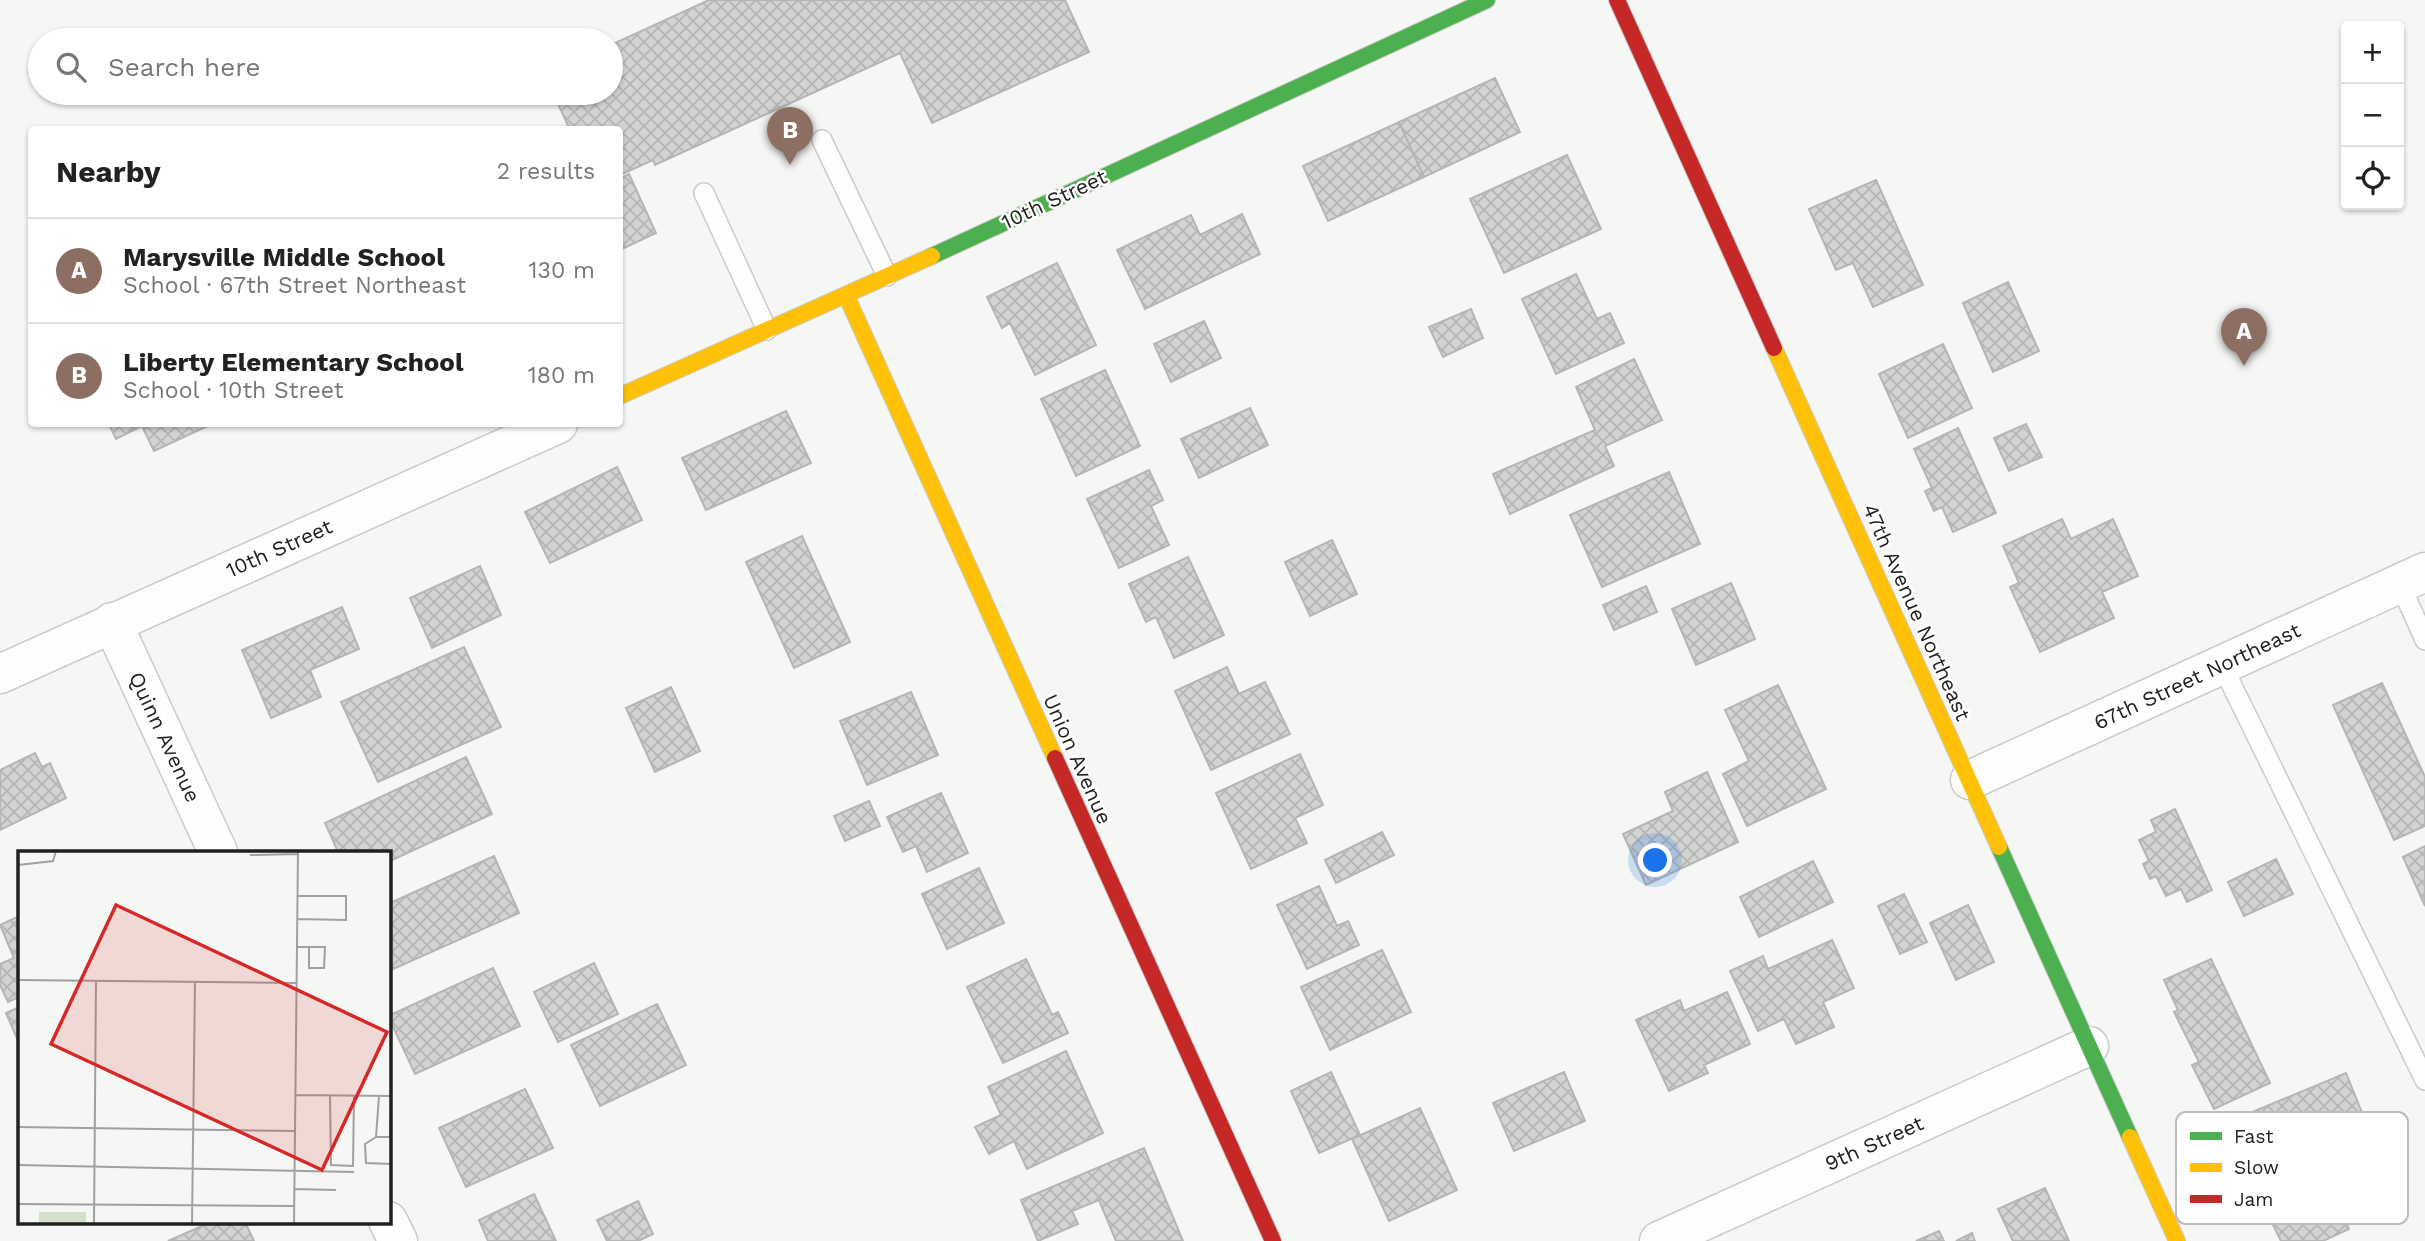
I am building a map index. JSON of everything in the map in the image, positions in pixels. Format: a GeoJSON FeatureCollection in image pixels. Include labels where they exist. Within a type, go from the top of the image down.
{"type":"FeatureCollection","features":[{"type":"Feature","properties":{"kind":"street","name":"10th Street"},"geometry":{"type":"LineString","coordinates":[[623,395],[1487,0]]}},
{"type":"Feature","properties":{"kind":"street","name":"47th Avenue Northeast"},"geometry":{"type":"LineString","coordinates":[[1617,0],[2177,1241]]}},
{"type":"Feature","properties":{"kind":"street","name":"Union Avenue"},"geometry":{"type":"LineString","coordinates":[[846,295],[1273,1241]]}},
{"type":"Feature","properties":{"kind":"street","name":"10th Street"},"geometry":{"type":"LineString","coordinates":[[0,674],[551,427]]}},
{"type":"Feature","properties":{"kind":"street","name":"67th Street Northeast"},"geometry":{"type":"LineString","coordinates":[[1970,780],[2412,578]]}},
{"type":"Feature","properties":{"kind":"street","name":"Quinn Avenue"},"geometry":{"type":"LineString","coordinates":[[112,622],[218,851]]}},
{"type":"Feature","properties":{"kind":"street","name":"9th Street"},"geometry":{"type":"LineString","coordinates":[[1659,1241],[2089,1046]]}},
{"type":"Feature","properties":{"kind":"street"},"geometry":{"type":"LineString","coordinates":[[390,1224],[398,1241]]}},
{"type":"Feature","properties":{"kind":"lane"},"geometry":{"type":"LineString","coordinates":[[822,140],[887,276]]}},
{"type":"Feature","properties":{"kind":"lane"},"geometry":{"type":"LineString","coordinates":[[704,193],[767,330]]}},
{"type":"Feature","properties":{"kind":"lane"},"geometry":{"type":"LineString","coordinates":[[2412,578],[2425,640]]}},
{"type":"Feature","properties":{"kind":"lane"},"geometry":{"type":"LineString","coordinates":[[2222,665],[2425,1080]]}},
{"type":"Feature","properties":{"kind":"building"},"geometry":{"type":"Polygon","coordinates":[[[709,0],[1065,0],[1089,52],[932,123],[900,53],[655,165],[653,160],[623,174],[623,126],[568,126],[559,105],[623,105],[623,39],[709,0]]]}},
{"type":"Feature","properties":{"kind":"building"},"geometry":{"type":"Polygon","coordinates":[[[1495,78],[1520,132],[1424,177],[1399,122],[1495,78]]]}},
{"type":"Feature","properties":{"kind":"building"},"geometry":{"type":"Polygon","coordinates":[[[1399,122],[1424,177],[1328,221],[1303,166],[1399,122]]]}},
{"type":"Feature","properties":{"kind":"building"},"geometry":{"type":"Polygon","coordinates":[[[1567,155],[1601,229],[1504,273],[1470,199],[1567,155]]]}},
{"type":"Feature","properties":{"kind":"building"},"geometry":{"type":"Polygon","coordinates":[[[629,174],[656,233],[623,249],[623,177],[629,174]]]}},
{"type":"Feature","properties":{"kind":"building"},"geometry":{"type":"Polygon","coordinates":[[[1876,180],[1923,285],[1873,307],[1853,263],[1836,270],[1809,209],[1876,180]]]}},
{"type":"Feature","properties":{"kind":"building"},"geometry":{"type":"Polygon","coordinates":[[[1242,214],[1260,254],[1145,309],[1117,250],[1191,215],[1200,235],[1242,214]]]}},
{"type":"Feature","properties":{"kind":"building"},"geometry":{"type":"Polygon","coordinates":[[[1057,263],[1096,345],[1035,375],[1010,323],[1002,328],[987,297],[1057,263]]]}},
{"type":"Feature","properties":{"kind":"building"},"geometry":{"type":"Polygon","coordinates":[[[1576,274],[1597,319],[1610,313],[1624,343],[1556,374],[1522,299],[1576,274]]]}},
{"type":"Feature","properties":{"kind":"building"},"geometry":{"type":"Polygon","coordinates":[[[2008,282],[2039,351],[1993,372],[1963,303],[2008,282]]]}},
{"type":"Feature","properties":{"kind":"building"},"geometry":{"type":"Polygon","coordinates":[[[1471,309],[1483,338],[1443,357],[1429,327],[1471,309]]]}},
{"type":"Feature","properties":{"kind":"building"},"geometry":{"type":"Polygon","coordinates":[[[1204,321],[1221,358],[1171,382],[1154,344],[1204,321]]]}},
{"type":"Feature","properties":{"kind":"building"},"geometry":{"type":"Polygon","coordinates":[[[1943,344],[1972,408],[1908,438],[1879,374],[1943,344]]]}},
{"type":"Feature","properties":{"kind":"building"},"geometry":{"type":"Polygon","coordinates":[[[1634,359],[1662,420],[1605,446],[1614,466],[1510,514],[1493,474],[1595,430],[1576,387],[1634,359]]]}},
{"type":"Feature","properties":{"kind":"building"},"geometry":{"type":"Polygon","coordinates":[[[1105,370],[1140,446],[1076,476],[1041,399],[1105,370]]]}},
{"type":"Feature","properties":{"kind":"building"},"geometry":{"type":"Polygon","coordinates":[[[1250,408],[1268,445],[1199,478],[1181,439],[1250,408]]]}},
{"type":"Feature","properties":{"kind":"building"},"geometry":{"type":"Polygon","coordinates":[[[786,411],[811,463],[706,510],[682,458],[786,411]]]}},
{"type":"Feature","properties":{"kind":"building"},"geometry":{"type":"Polygon","coordinates":[[[2026,424],[2042,457],[2009,471],[1994,438],[2026,424]]]}},
{"type":"Feature","properties":{"kind":"building"},"geometry":{"type":"Polygon","coordinates":[[[110,427],[140,427],[116,439],[110,427]]]}},
{"type":"Feature","properties":{"kind":"building"},"geometry":{"type":"Polygon","coordinates":[[[142,427],[206,427],[154,451],[142,427]]]}},
{"type":"Feature","properties":{"kind":"building"},"geometry":{"type":"Polygon","coordinates":[[[1958,428],[1996,513],[1953,532],[1942,507],[1934,511],[1925,491],[1932,488],[1914,449],[1958,428]]]}},
{"type":"Feature","properties":{"kind":"building"},"geometry":{"type":"Polygon","coordinates":[[[617,467],[642,520],[550,563],[525,512],[617,467]]]}},
{"type":"Feature","properties":{"kind":"building"},"geometry":{"type":"Polygon","coordinates":[[[1149,470],[1163,500],[1151,506],[1169,545],[1119,568],[1087,499],[1149,470]]]}},
{"type":"Feature","properties":{"kind":"building"},"geometry":{"type":"Polygon","coordinates":[[[1669,472],[1700,544],[1602,587],[1570,515],[1669,472]]]}},
{"type":"Feature","properties":{"kind":"building"},"geometry":{"type":"Polygon","coordinates":[[[2062,519],[2071,539],[2113,519],[2138,576],[2102,592],[2114,618],[2040,652],[2010,587],[2019,583],[2003,546],[2062,519]]]}},
{"type":"Feature","properties":{"kind":"building"},"geometry":{"type":"Polygon","coordinates":[[[802,536],[850,642],[794,668],[746,562],[802,536]]]}},
{"type":"Feature","properties":{"kind":"building"},"geometry":{"type":"Polygon","coordinates":[[[1332,540],[1357,594],[1310,616],[1285,562],[1332,540]]]}},
{"type":"Feature","properties":{"kind":"building"},"geometry":{"type":"Polygon","coordinates":[[[1188,557],[1224,635],[1174,658],[1156,617],[1146,622],[1129,584],[1188,557]]]}},
{"type":"Feature","properties":{"kind":"building"},"geometry":{"type":"Polygon","coordinates":[[[480,566],[501,615],[432,648],[410,598],[480,566]]]}},
{"type":"Feature","properties":{"kind":"building"},"geometry":{"type":"Polygon","coordinates":[[[1731,583],[1755,639],[1696,665],[1672,609],[1731,583]]]}},
{"type":"Feature","properties":{"kind":"building"},"geometry":{"type":"Polygon","coordinates":[[[1646,586],[1657,612],[1614,630],[1603,605],[1646,586]]]}},
{"type":"Feature","properties":{"kind":"building"},"geometry":{"type":"Polygon","coordinates":[[[342,607],[359,649],[310,670],[321,697],[271,718],[242,650],[342,607]]]}},
{"type":"Feature","properties":{"kind":"building"},"geometry":{"type":"Polygon","coordinates":[[[464,647],[501,727],[378,782],[341,702],[464,647]]]}},
{"type":"Feature","properties":{"kind":"building"},"geometry":{"type":"Polygon","coordinates":[[[1227,667],[1239,694],[1265,682],[1290,734],[1211,770],[1175,691],[1227,667]]]}},
{"type":"Feature","properties":{"kind":"building"},"geometry":{"type":"Polygon","coordinates":[[[2382,683],[2425,777],[2425,826],[2394,840],[2333,705],[2382,683]]]}},
{"type":"Feature","properties":{"kind":"building"},"geometry":{"type":"Polygon","coordinates":[[[1778,685],[1826,789],[1747,826],[1723,774],[1749,761],[1725,710],[1778,685]]]}},
{"type":"Feature","properties":{"kind":"building"},"geometry":{"type":"Polygon","coordinates":[[[671,687],[700,751],[655,772],[626,708],[671,687]]]}},
{"type":"Feature","properties":{"kind":"building"},"geometry":{"type":"Polygon","coordinates":[[[911,692],[938,755],[867,785],[840,721],[911,692]]]}},
{"type":"Feature","properties":{"kind":"building"},"geometry":{"type":"Polygon","coordinates":[[[35,753],[42,767],[50,763],[66,798],[0,830],[0,770],[35,753]]]}},
{"type":"Feature","properties":{"kind":"building"},"geometry":{"type":"Polygon","coordinates":[[[1300,754],[1323,805],[1295,818],[1307,843],[1251,869],[1216,793],[1300,754]]]}},
{"type":"Feature","properties":{"kind":"building"},"geometry":{"type":"Polygon","coordinates":[[[466,757],[492,814],[390,861],[390,851],[338,851],[325,823],[466,757]]]}},
{"type":"Feature","properties":{"kind":"building"},"geometry":{"type":"Polygon","coordinates":[[[1707,772],[1738,842],[1646,885],[1623,834],[1673,811],[1665,792],[1707,772]]]}},
{"type":"Feature","properties":{"kind":"building"},"geometry":{"type":"Polygon","coordinates":[[[941,793],[968,853],[927,872],[916,846],[903,852],[887,817],[941,793]]]}},
{"type":"Feature","properties":{"kind":"building"},"geometry":{"type":"Polygon","coordinates":[[[869,801],[880,826],[845,841],[834,816],[869,801]]]}},
{"type":"Feature","properties":{"kind":"building"},"geometry":{"type":"Polygon","coordinates":[[[2175,809],[2212,890],[2187,902],[2181,889],[2166,896],[2156,876],[2150,879],[2143,864],[2149,861],[2139,840],[2156,832],[2151,820],[2175,809]]]}},
{"type":"Feature","properties":{"kind":"building"},"geometry":{"type":"Polygon","coordinates":[[[1382,832],[1394,855],[1336,883],[1325,860],[1382,832]]]}},
{"type":"Feature","properties":{"kind":"building"},"geometry":{"type":"Polygon","coordinates":[[[2425,846],[2425,906],[2403,857],[2425,846]]]}},
{"type":"Feature","properties":{"kind":"building"},"geometry":{"type":"Polygon","coordinates":[[[494,856],[519,913],[391,970],[390,903],[494,856]]]}},
{"type":"Feature","properties":{"kind":"building"},"geometry":{"type":"Polygon","coordinates":[[[2276,859],[2293,894],[2244,916],[2228,882],[2276,859]]]}},
{"type":"Feature","properties":{"kind":"building"},"geometry":{"type":"Polygon","coordinates":[[[1813,861],[1833,902],[1759,937],[1740,897],[1813,861]]]}},
{"type":"Feature","properties":{"kind":"building"},"geometry":{"type":"Polygon","coordinates":[[[979,868],[1004,923],[947,949],[922,894],[979,868]]]}},
{"type":"Feature","properties":{"kind":"building"},"geometry":{"type":"Polygon","coordinates":[[[1319,886],[1337,926],[1348,921],[1359,945],[1307,969],[1277,905],[1319,886]]]}},
{"type":"Feature","properties":{"kind":"building"},"geometry":{"type":"Polygon","coordinates":[[[1904,894],[1927,942],[1900,954],[1878,906],[1904,894]]]}},
{"type":"Feature","properties":{"kind":"building"},"geometry":{"type":"Polygon","coordinates":[[[1968,905],[1994,962],[1956,980],[1930,923],[1968,905]]]}},
{"type":"Feature","properties":{"kind":"building"},"geometry":{"type":"Polygon","coordinates":[[[18,916],[18,997],[8,1002],[0,985],[0,964],[14,958],[0,925],[18,916]]]}},
{"type":"Feature","properties":{"kind":"building"},"geometry":{"type":"Polygon","coordinates":[[[1832,940],[1854,988],[1823,1002],[1834,1027],[1796,1044],[1784,1019],[1758,1031],[1730,971],[1763,956],[1768,969],[1832,940]]]}},
{"type":"Feature","properties":{"kind":"building"},"geometry":{"type":"Polygon","coordinates":[[[1382,950],[1411,1012],[1330,1050],[1301,987],[1382,950]]]}},
{"type":"Feature","properties":{"kind":"building"},"geometry":{"type":"Polygon","coordinates":[[[1026,959],[1052,1015],[1058,1012],[1068,1033],[1003,1063],[967,987],[1026,959]]]}},
{"type":"Feature","properties":{"kind":"building"},"geometry":{"type":"Polygon","coordinates":[[[2211,959],[2270,1083],[2214,1109],[2192,1065],[2199,1062],[2174,1012],[2178,1010],[2164,980],[2211,959]]]}},
{"type":"Feature","properties":{"kind":"building"},"geometry":{"type":"Polygon","coordinates":[[[594,963],[618,1014],[558,1042],[534,992],[594,963]]]}},
{"type":"Feature","properties":{"kind":"building"},"geometry":{"type":"Polygon","coordinates":[[[493,968],[520,1026],[415,1074],[390,1015],[493,968]]]}},
{"type":"Feature","properties":{"kind":"building"},"geometry":{"type":"Polygon","coordinates":[[[1727,992],[1750,1044],[1704,1065],[1708,1073],[1669,1091],[1636,1020],[1680,1000],[1684,1011],[1727,992]]]}},
{"type":"Feature","properties":{"kind":"building"},"geometry":{"type":"Polygon","coordinates":[[[657,1004],[686,1065],[600,1106],[571,1045],[657,1004]]]}},
{"type":"Feature","properties":{"kind":"building"},"geometry":{"type":"Polygon","coordinates":[[[18,1007],[18,1041],[6,1013],[18,1007]]]}},
{"type":"Feature","properties":{"kind":"building"},"geometry":{"type":"Polygon","coordinates":[[[1066,1051],[1103,1133],[1027,1169],[1014,1141],[989,1154],[975,1127],[1001,1115],[988,1087],[1066,1051]]]}},
{"type":"Feature","properties":{"kind":"building"},"geometry":{"type":"Polygon","coordinates":[[[1331,1072],[1360,1135],[1319,1153],[1291,1091],[1331,1072]]]}},
{"type":"Feature","properties":{"kind":"building"},"geometry":{"type":"Polygon","coordinates":[[[1564,1072],[1585,1121],[1514,1151],[1493,1103],[1564,1072]]]}},
{"type":"Feature","properties":{"kind":"building"},"geometry":{"type":"Polygon","coordinates":[[[2346,1073],[2362,1112],[2252,1112],[2346,1073]]]}},
{"type":"Feature","properties":{"kind":"building"},"geometry":{"type":"Polygon","coordinates":[[[525,1089],[553,1148],[466,1187],[439,1128],[525,1089]]]}},
{"type":"Feature","properties":{"kind":"building"},"geometry":{"type":"Polygon","coordinates":[[[1420,1108],[1457,1190],[1389,1221],[1352,1139],[1420,1108]]]}},
{"type":"Feature","properties":{"kind":"building"},"geometry":{"type":"Polygon","coordinates":[[[1144,1148],[1183,1241],[1116,1241],[1099,1200],[1072,1211],[1078,1224],[1038,1241],[1021,1200],[1144,1148]]]}},
{"type":"Feature","properties":{"kind":"building"},"geometry":{"type":"Polygon","coordinates":[[[2045,1188],[2069,1241],[2013,1241],[1998,1209],[2045,1188]]]}},
{"type":"Feature","properties":{"kind":"building"},"geometry":{"type":"Polygon","coordinates":[[[534,1194],[556,1241],[488,1241],[479,1220],[534,1194]]]}},
{"type":"Feature","properties":{"kind":"building"},"geometry":{"type":"Polygon","coordinates":[[[638,1201],[653,1234],[638,1241],[607,1241],[597,1220],[638,1201]]]}},
{"type":"Feature","properties":{"kind":"building"},"geometry":{"type":"Polygon","coordinates":[[[206,1224],[246,1224],[254,1241],[168,1241],[206,1224]]]}},
{"type":"Feature","properties":{"kind":"building"},"geometry":{"type":"Polygon","coordinates":[[[2272,1224],[2347,1224],[2349,1229],[2323,1241],[2281,1241],[2272,1224]]]}},
{"type":"Feature","properties":{"kind":"building"},"geometry":{"type":"Polygon","coordinates":[[[1939,1231],[1944,1241],[1916,1241],[1939,1231]]]}},
{"type":"Feature","properties":{"kind":"building"},"geometry":{"type":"Polygon","coordinates":[[[1972,1233],[1975,1241],[1956,1241],[1972,1233]]]}},
{"type":"Feature","properties":{"kind":"traffic: fast"},"geometry":{"type":"LineString","coordinates":[[932,256],[1487,0]]}},
{"type":"Feature","properties":{"kind":"traffic: fast"},"geometry":{"type":"LineString","coordinates":[[1999,847],[2130,1137]]}},
{"type":"Feature","properties":{"kind":"traffic: slow"},"geometry":{"type":"LineString","coordinates":[[623,395],[932,256]]}},
{"type":"Feature","properties":{"kind":"traffic: slow"},"geometry":{"type":"LineString","coordinates":[[846,295],[1055,758]]}},
{"type":"Feature","properties":{"kind":"traffic: slow"},"geometry":{"type":"LineString","coordinates":[[1774,348],[1999,847]]}},
{"type":"Feature","properties":{"kind":"traffic: slow"},"geometry":{"type":"LineString","coordinates":[[2130,1137],[2177,1241]]}},
{"type":"Feature","properties":{"kind":"traffic: jam"},"geometry":{"type":"LineString","coordinates":[[1617,0],[1774,348]]}},
{"type":"Feature","properties":{"kind":"traffic: jam"},"geometry":{"type":"LineString","coordinates":[[1055,758],[1273,1241]]}},
{"type":"Feature","properties":{"kind":"place","name":"Liberty Elementary School"},"geometry":{"type":"Point","coordinates":[790,165]}},
{"type":"Feature","properties":{"kind":"place","name":"Marysville Middle School"},"geometry":{"type":"Point","coordinates":[2244,366]}}]}
